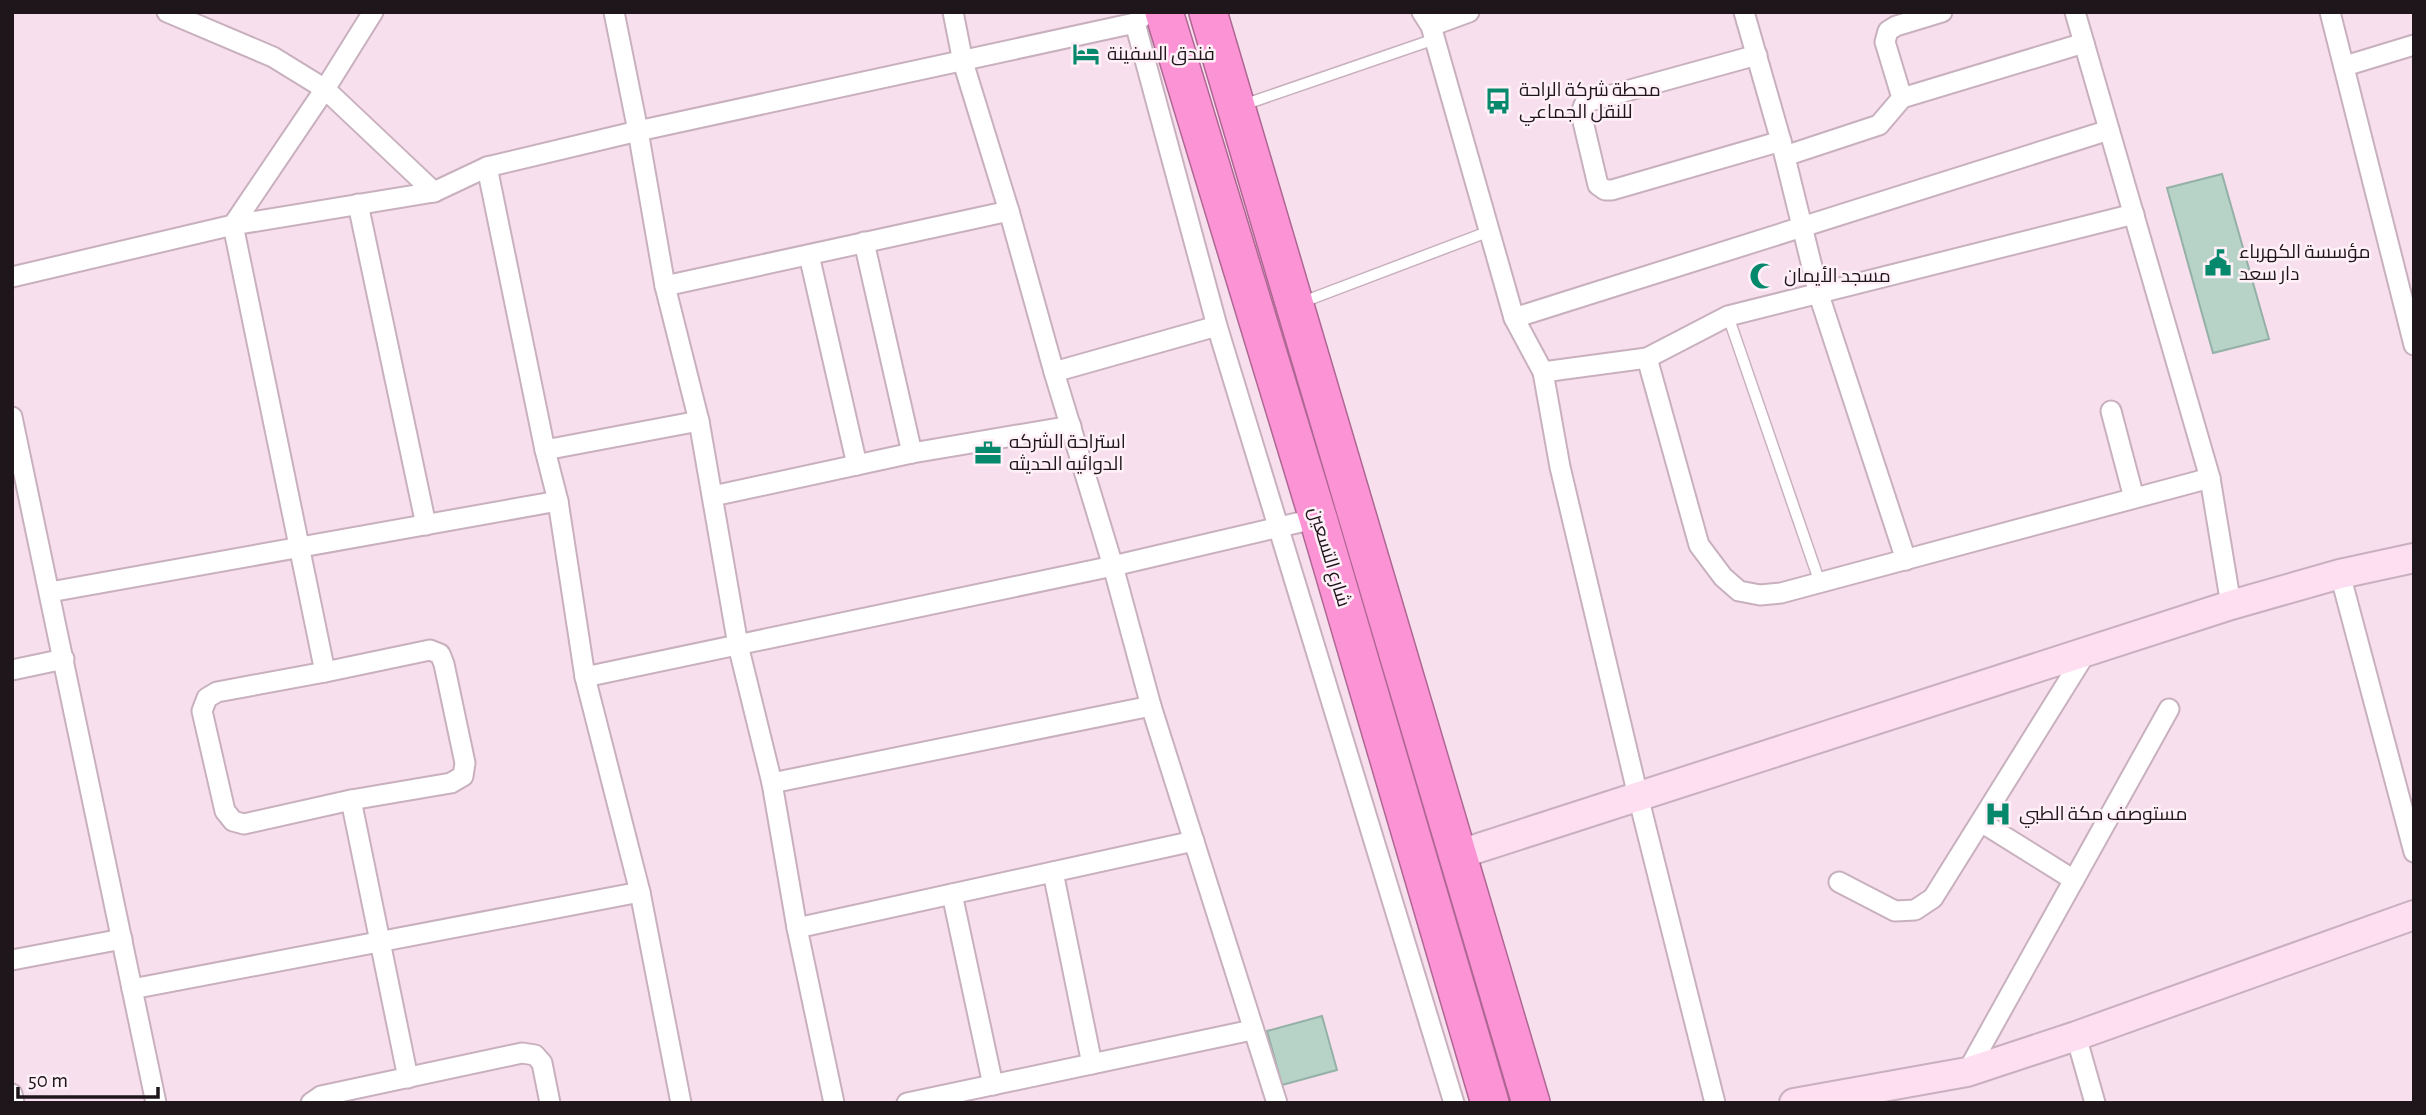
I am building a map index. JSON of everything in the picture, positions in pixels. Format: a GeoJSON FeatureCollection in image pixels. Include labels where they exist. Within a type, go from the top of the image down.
{"type":"FeatureCollection","features":[{"type":"Feature","properties":{"kind":"highway","name":"شارع التسعين"},"geometry":{"type":"LineString","coordinates":[[1208,12],[1530,1102]]}},
{"type":"Feature","properties":{"kind":"highway","name":"شارع التسعين"},"geometry":{"type":"LineString","coordinates":[[1149,16],[1318,518],[1490,1103]]}},
{"type":"Feature","properties":{"kind":"street"},"geometry":{"type":"LineString","coordinates":[[167,12],[273,57],[325,89],[434,192]]}},
{"type":"Feature","properties":{"kind":"street"},"geometry":{"type":"LineString","coordinates":[[325,672],[233,225],[325,89],[373,12]]}},
{"type":"Feature","properties":{"kind":"street"},"geometry":{"type":"LineString","coordinates":[[614,12],[665,286],[699,421],[738,645],[772,783],[797,928],[834,1103]]}},
{"type":"Feature","properties":{"kind":"street"},"geometry":{"type":"LineString","coordinates":[[953,12],[963,62],[1113,566],[1151,706],[1277,1103]]}},
{"type":"Feature","properties":{"kind":"street"},"geometry":{"type":"LineString","coordinates":[[1469,12],[1430,26],[1514,318],[1543,372],[1560,467],[1638,796],[1715,1103]]}},
{"type":"Feature","properties":{"kind":"street"},"geometry":{"type":"LineString","coordinates":[[1744,12],[1783,149],[1819,295],[1906,560]]}},
{"type":"Feature","properties":{"kind":"street"},"geometry":{"type":"LineString","coordinates":[[1902,98],[1885,42],[1888,31],[1942,12]]}},
{"type":"Feature","properties":{"kind":"street"},"geometry":{"type":"LineString","coordinates":[[2075,12],[2210,478],[2231,605]]}},
{"type":"Feature","properties":{"kind":"street"},"geometry":{"type":"LineString","coordinates":[[2330,12],[2414,345]]}},
{"type":"Feature","properties":{"kind":"street"},"geometry":{"type":"LineString","coordinates":[[12,276],[233,225],[434,192],[487,167],[638,131],[963,62],[1149,16],[1217,326],[1454,1103]]}},
{"type":"Feature","properties":{"kind":"street"},"geometry":{"type":"LineString","coordinates":[[1757,55],[1584,104],[1581,113],[1598,185],[1605,190],[1612,190],[1878,125],[1902,98],[2084,43]]}},
{"type":"Feature","properties":{"kind":"street"},"geometry":{"type":"LineString","coordinates":[[2345,66],[2414,45]]}},
{"type":"Feature","properties":{"kind":"street"},"geometry":{"type":"LineString","coordinates":[[1514,318],[2109,130]]}},
{"type":"Feature","properties":{"kind":"street"},"geometry":{"type":"LineString","coordinates":[[487,167],[545,450],[558,501],[585,677],[640,892],[681,1103]]}},
{"type":"Feature","properties":{"kind":"street"},"geometry":{"type":"LineString","coordinates":[[358,204],[426,525]]}},
{"type":"Feature","properties":{"kind":"street"},"geometry":{"type":"LineString","coordinates":[[665,286],[1009,211]]}},
{"type":"Feature","properties":{"kind":"street"},"geometry":{"type":"LineString","coordinates":[[1543,372],[1647,358],[1728,316],[2134,214]]}},
{"type":"Feature","properties":{"kind":"street"},"geometry":{"type":"LineString","coordinates":[[864,242],[912,453]]}},
{"type":"Feature","properties":{"kind":"street"},"geometry":{"type":"LineString","coordinates":[[809,255],[857,465]]}},
{"type":"Feature","properties":{"kind":"street"},"geometry":{"type":"LineString","coordinates":[[1054,372],[1217,326]]}},
{"type":"Feature","properties":{"kind":"street"},"geometry":{"type":"LineString","coordinates":[[1647,358],[1699,545],[1723,577],[1739,590],[1760,595],[1781,593],[1820,583],[2210,478]]}},
{"type":"Feature","properties":{"kind":"street"},"geometry":{"type":"LineString","coordinates":[[2111,411],[2134,498]]}},
{"type":"Feature","properties":{"kind":"street"},"geometry":{"type":"LineString","coordinates":[[12,417],[156,1103]]}},
{"type":"Feature","properties":{"kind":"street"},"geometry":{"type":"LineString","coordinates":[[545,450],[699,421]]}},
{"type":"Feature","properties":{"kind":"street"},"geometry":{"type":"LineString","coordinates":[[713,496],[912,453],[1071,426]]}},
{"type":"Feature","properties":{"kind":"street"},"geometry":{"type":"LineString","coordinates":[[50,592],[558,501]]}},
{"type":"Feature","properties":{"kind":"street"},"geometry":{"type":"LineString","coordinates":[[585,677],[1113,566],[1318,518]]}},
{"type":"Feature","properties":{"kind":"street"},"geometry":{"type":"LineString","coordinates":[[1457,855],[2231,605],[2340,574],[2414,558]]}},
{"type":"Feature","properties":{"kind":"street"},"geometry":{"type":"LineString","coordinates":[[2340,574],[2414,852]]}},
{"type":"Feature","properties":{"kind":"street"},"geometry":{"type":"LineString","coordinates":[[430,650],[440,654],[465,763],[463,776],[451,783],[351,800],[244,824],[233,821],[225,811],[202,710],[207,698],[217,692],[430,650]]}},
{"type":"Feature","properties":{"kind":"street"},"geometry":{"type":"LineString","coordinates":[[1839,882],[1895,911],[1915,910],[1933,898],[2087,651]]}},
{"type":"Feature","properties":{"kind":"street"},"geometry":{"type":"LineString","coordinates":[[12,670],[64,659]]}},
{"type":"Feature","properties":{"kind":"street"},"geometry":{"type":"LineString","coordinates":[[772,783],[1151,706]]}},
{"type":"Feature","properties":{"kind":"street"},"geometry":{"type":"LineString","coordinates":[[1967,1072],[2169,709]]}},
{"type":"Feature","properties":{"kind":"street"},"geometry":{"type":"LineString","coordinates":[[351,800],[408,1078]]}},
{"type":"Feature","properties":{"kind":"street"},"geometry":{"type":"LineString","coordinates":[[1981,822],[2074,880]]}},
{"type":"Feature","properties":{"kind":"street"},"geometry":{"type":"LineString","coordinates":[[797,928],[1194,841]]}},
{"type":"Feature","properties":{"kind":"street"},"geometry":{"type":"LineString","coordinates":[[1052,872],[1092,1064]]}},
{"type":"Feature","properties":{"kind":"street"},"geometry":{"type":"LineString","coordinates":[[132,989],[640,892]]}},
{"type":"Feature","properties":{"kind":"street"},"geometry":{"type":"LineString","coordinates":[[952,894],[993,1084]]}},
{"type":"Feature","properties":{"kind":"street"},"geometry":{"type":"LineString","coordinates":[[1794,1103],[1967,1072],[2076,1036],[2414,915]]}},
{"type":"Feature","properties":{"kind":"street"},"geometry":{"type":"LineString","coordinates":[[12,960],[122,939]]}},
{"type":"Feature","properties":{"kind":"street"},"geometry":{"type":"LineString","coordinates":[[907,1103],[1252,1030]]}},
{"type":"Feature","properties":{"kind":"street"},"geometry":{"type":"LineString","coordinates":[[2076,1036],[2095,1103]]}},
{"type":"Feature","properties":{"kind":"street"},"geometry":{"type":"LineString","coordinates":[[312,1103],[321,1096],[522,1053],[535,1055],[542,1063],[550,1103]]}},
{"type":"Feature","properties":{"kind":"street"},"geometry":{"type":"LineString","coordinates":[[12,1094],[14,1103]]}},
{"type":"Feature","properties":{"kind":"lane"},"geometry":{"type":"LineString","coordinates":[[1236,107],[1430,26]]}},
{"type":"Feature","properties":{"kind":"lane"},"geometry":{"type":"LineString","coordinates":[[1294,305],[1489,232]]}},
{"type":"Feature","properties":{"kind":"lane"},"geometry":{"type":"LineString","coordinates":[[1728,316],[1820,583]]}},
{"type":"Feature","properties":{"kind":"building","name":"مؤسسة الكهرباء دار سعد"},"geometry":{"type":"Polygon","coordinates":[[[2222,174],[2269,339],[2213,353],[2167,188],[2222,174]]]}},
{"type":"Feature","properties":{"kind":"building"},"geometry":{"type":"Polygon","coordinates":[[[1322,1016],[1337,1070],[1282,1085],[1267,1031],[1322,1016]]]}},
{"type":"Feature","properties":{"kind":"place","name":"فندق السفينة"},"geometry":{"type":"Point","coordinates":[1086,54]}},
{"type":"Feature","properties":{"kind":"place","name":"محطة شركة الراحة للنقل الجماعي"},"geometry":{"type":"Point","coordinates":[1498,101]}},
{"type":"Feature","properties":{"kind":"place","name":"مؤسسة الكهرباء دار سعد"},"geometry":{"type":"Point","coordinates":[2218,263]}},
{"type":"Feature","properties":{"kind":"place","name":"مسجد الأيمان"},"geometry":{"type":"Point","coordinates":[1763,276]}},
{"type":"Feature","properties":{"kind":"place","name":"استراحة الشركه الدوائيه الحديثه"},"geometry":{"type":"Point","coordinates":[988,453]}},
{"type":"Feature","properties":{"kind":"place","name":"مستوصف مكة الطبي"},"geometry":{"type":"Point","coordinates":[1998,814]}}]}
